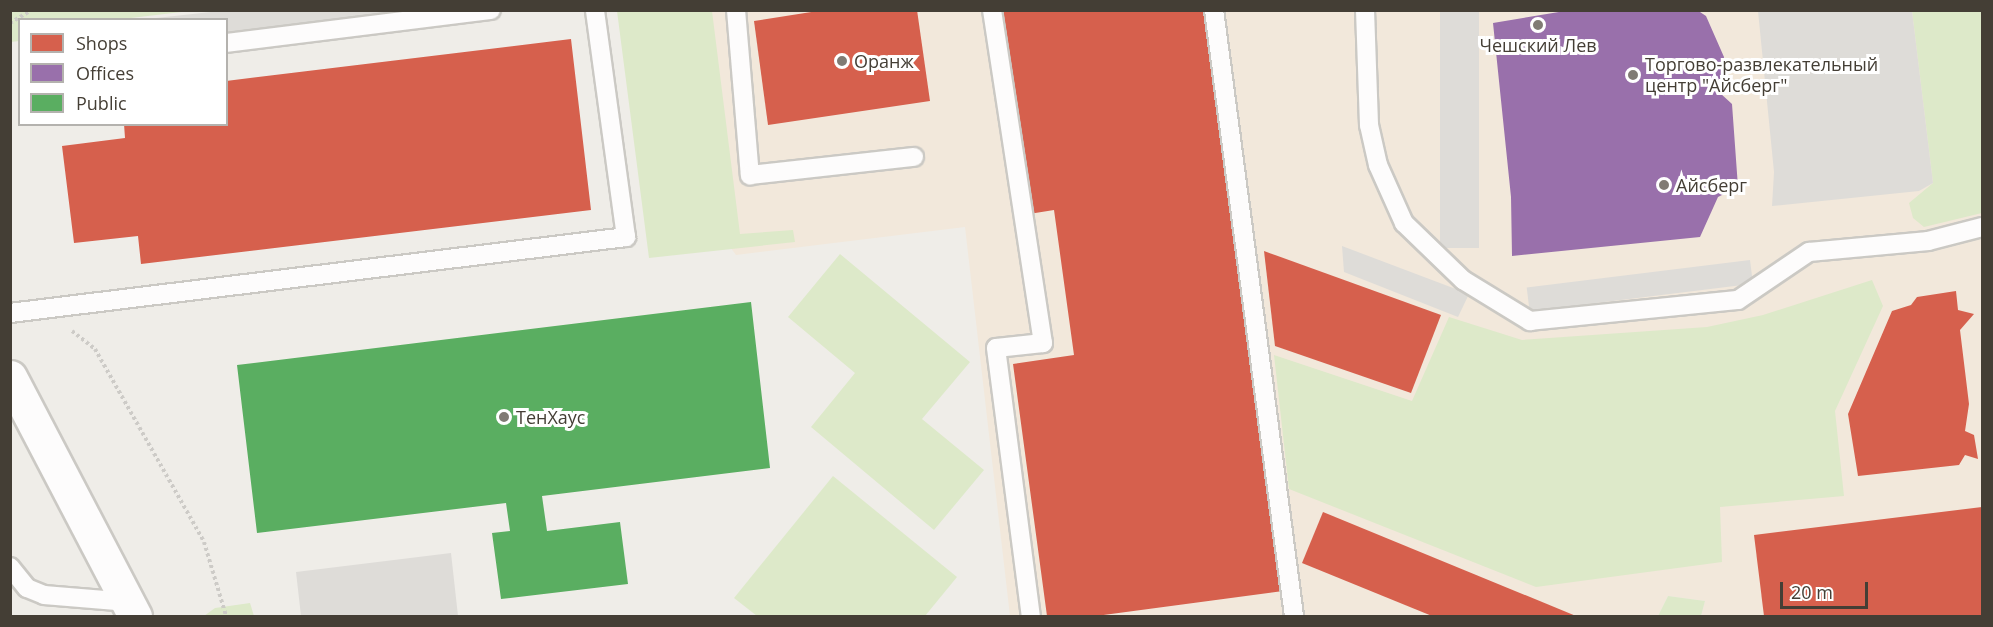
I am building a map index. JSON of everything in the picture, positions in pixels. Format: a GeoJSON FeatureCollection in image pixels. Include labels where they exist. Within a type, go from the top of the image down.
{"type":"FeatureCollection","features":[{"type":"Feature","properties":{"kind":"street"},"geometry":{"type":"LineString","coordinates":[[10,377],[132,609]]}},
{"type":"Feature","properties":{"kind":"lane"},"geometry":{"type":"LineString","coordinates":[[228,43],[491,10]]}},
{"type":"Feature","properties":{"kind":"lane"},"geometry":{"type":"LineString","coordinates":[[10,314],[626,237],[595,10]]}},
{"type":"Feature","properties":{"kind":"lane"},"geometry":{"type":"LineString","coordinates":[[736,10],[750,176],[914,157]]}},
{"type":"Feature","properties":{"kind":"lane"},"geometry":{"type":"LineString","coordinates":[[992,10],[1043,343],[996,348],[1031,616]]}},
{"type":"Feature","properties":{"kind":"lane"},"geometry":{"type":"LineString","coordinates":[[1214,10],[1294,616]]}},
{"type":"Feature","properties":{"kind":"lane"},"geometry":{"type":"LineString","coordinates":[[1365,10],[1369,125],[1378,165],[1404,222],[1462,280],[1530,321],[1738,300],[1809,252],[1928,241],[1983,227]]}},
{"type":"Feature","properties":{"kind":"lane"},"geometry":{"type":"LineString","coordinates":[[10,567],[27,588],[44,595],[132,609]]}},
{"type":"Feature","properties":{"kind":"path"},"geometry":{"type":"LineString","coordinates":[[18,18],[32,10]]}},
{"type":"Feature","properties":{"kind":"path"},"geometry":{"type":"LineString","coordinates":[[45,309],[95,349],[204,542],[226,616]]}},
{"type":"Feature","properties":{"kind":"shaded area"},"geometry":{"type":"Polygon","coordinates":[[[220,10],[402,11],[228,32],[228,18],[156,18],[220,10]]]}},
{"type":"Feature","properties":{"kind":"shaded area"},"geometry":{"type":"Polygon","coordinates":[[[697,11],[1924,11],[1982,199],[1982,616],[1701,616],[1705,601],[1668,596],[1658,616],[1010,616],[965,227],[736,255],[725,240],[697,11]]]}},
{"type":"Feature","properties":{"kind":"shaded area"},"geometry":{"type":"Polygon","coordinates":[[[1440,11],[1479,11],[1479,248],[1440,248],[1440,11]]]}},
{"type":"Feature","properties":{"kind":"shaded area"},"geometry":{"type":"Polygon","coordinates":[[[1758,11],[1912,11],[1933,183],[1919,191],[1772,206],[1774,172],[1758,11]]]}},
{"type":"Feature","properties":{"kind":"shaded area"},"geometry":{"type":"Polygon","coordinates":[[[1342,246],[1469,294],[1458,317],[1344,272],[1342,246]]]}},
{"type":"Feature","properties":{"kind":"shaded area"},"geometry":{"type":"Polygon","coordinates":[[[1750,260],[1753,284],[1530,311],[1527,287],[1750,260]]]}},
{"type":"Feature","properties":{"kind":"shaded area"},"geometry":{"type":"Polygon","coordinates":[[[451,553],[458,616],[301,616],[296,572],[451,553]]]}},
{"type":"Feature","properties":{"kind":"green space"},"geometry":{"type":"Polygon","coordinates":[[[11,10],[190,10],[131,18],[18,18],[18,41],[11,42],[11,10]]]}},
{"type":"Feature","properties":{"kind":"green space"},"geometry":{"type":"Polygon","coordinates":[[[617,11],[712,11],[740,234],[793,230],[795,242],[649,258],[617,11]]]}},
{"type":"Feature","properties":{"kind":"green space"},"geometry":{"type":"Polygon","coordinates":[[[1912,11],[1982,11],[1982,213],[1924,227],[1913,218],[1909,203],[1933,183],[1912,11]]]}},
{"type":"Feature","properties":{"kind":"green space"},"geometry":{"type":"Polygon","coordinates":[[[840,254],[970,362],[922,419],[984,470],[934,530],[811,427],[855,373],[788,317],[840,254]]]}},
{"type":"Feature","properties":{"kind":"green space"},"geometry":{"type":"Polygon","coordinates":[[[1872,280],[1883,306],[1835,411],[1844,496],[1720,507],[1722,562],[1536,587],[1289,489],[1274,355],[1412,401],[1449,317],[1522,340],[1707,327],[1763,315],[1872,280]]]}},
{"type":"Feature","properties":{"kind":"green space"},"geometry":{"type":"Polygon","coordinates":[[[833,476],[957,577],[925,616],[757,616],[734,598],[833,476]]]}},
{"type":"Feature","properties":{"kind":"green space"},"geometry":{"type":"Polygon","coordinates":[[[1668,596],[1705,601],[1701,616],[1658,616],[1668,596]]]}},
{"type":"Feature","properties":{"kind":"green space"},"geometry":{"type":"Polygon","coordinates":[[[250,603],[254,616],[204,616],[215,608],[250,603]]]}},
{"type":"Feature","properties":{"kind":"building: Shops","name":"Оранж"},"geometry":{"type":"Polygon","coordinates":[[[824,10],[917,10],[930,101],[768,125],[754,21],[824,10]]]}},
{"type":"Feature","properties":{"kind":"building: Shops"},"geometry":{"type":"Polygon","coordinates":[[[1002,10],[1205,10],[1283,591],[1096,616],[1047,616],[1013,364],[1074,355],[1054,210],[1029,214],[1002,10]]]}},
{"type":"Feature","properties":{"kind":"building: Shops"},"geometry":{"type":"Polygon","coordinates":[[[571,39],[591,210],[141,264],[138,236],[74,243],[62,146],[125,138],[124,126],[228,126],[228,81],[571,39]]]}},
{"type":"Feature","properties":{"kind":"building: Shops"},"geometry":{"type":"Polygon","coordinates":[[[1264,251],[1441,315],[1411,393],[1275,346],[1264,251]]]}},
{"type":"Feature","properties":{"kind":"building: Shops"},"geometry":{"type":"Polygon","coordinates":[[[1956,291],[1958,310],[1974,314],[1960,330],[1969,404],[1965,431],[1974,435],[1978,459],[1965,455],[1959,465],[1858,476],[1848,414],[1892,311],[1911,305],[1917,297],[1956,291]]]}},
{"type":"Feature","properties":{"kind":"building: Shops"},"geometry":{"type":"Polygon","coordinates":[[[1982,507],[1982,616],[1764,616],[1754,535],[1982,507]]]}},
{"type":"Feature","properties":{"kind":"building: Shops"},"geometry":{"type":"Polygon","coordinates":[[[1323,512],[1576,616],[1432,616],[1302,563],[1323,512]]]}},
{"type":"Feature","properties":{"kind":"building: Offices"},"geometry":{"type":"Polygon","coordinates":[[[1571,10],[1697,10],[1706,16],[1724,57],[1720,93],[1732,104],[1738,187],[1718,197],[1700,237],[1512,256],[1511,197],[1493,23],[1571,10]]]}},
{"type":"Feature","properties":{"kind":"building: Public","name":"ТенХаус"},"geometry":{"type":"Polygon","coordinates":[[[751,302],[770,468],[542,496],[547,531],[620,522],[628,584],[501,599],[492,533],[510,531],[506,503],[257,533],[237,365],[751,302]]]}},
{"type":"Feature","properties":{"kind":"place","name":"Чешский Лев"},"geometry":{"type":"Point","coordinates":[1538,25]}},
{"type":"Feature","properties":{"kind":"place","name":"Оранж"},"geometry":{"type":"Point","coordinates":[842,61]}},
{"type":"Feature","properties":{"kind":"place","name":"Торгово-развлекательный центр \"Айсберг\""},"geometry":{"type":"Point","coordinates":[1633,75]}},
{"type":"Feature","properties":{"kind":"place","name":"Айсберг"},"geometry":{"type":"Point","coordinates":[1664,185]}},
{"type":"Feature","properties":{"kind":"place","name":"ТенХаус"},"geometry":{"type":"Point","coordinates":[504,417]}}]}
